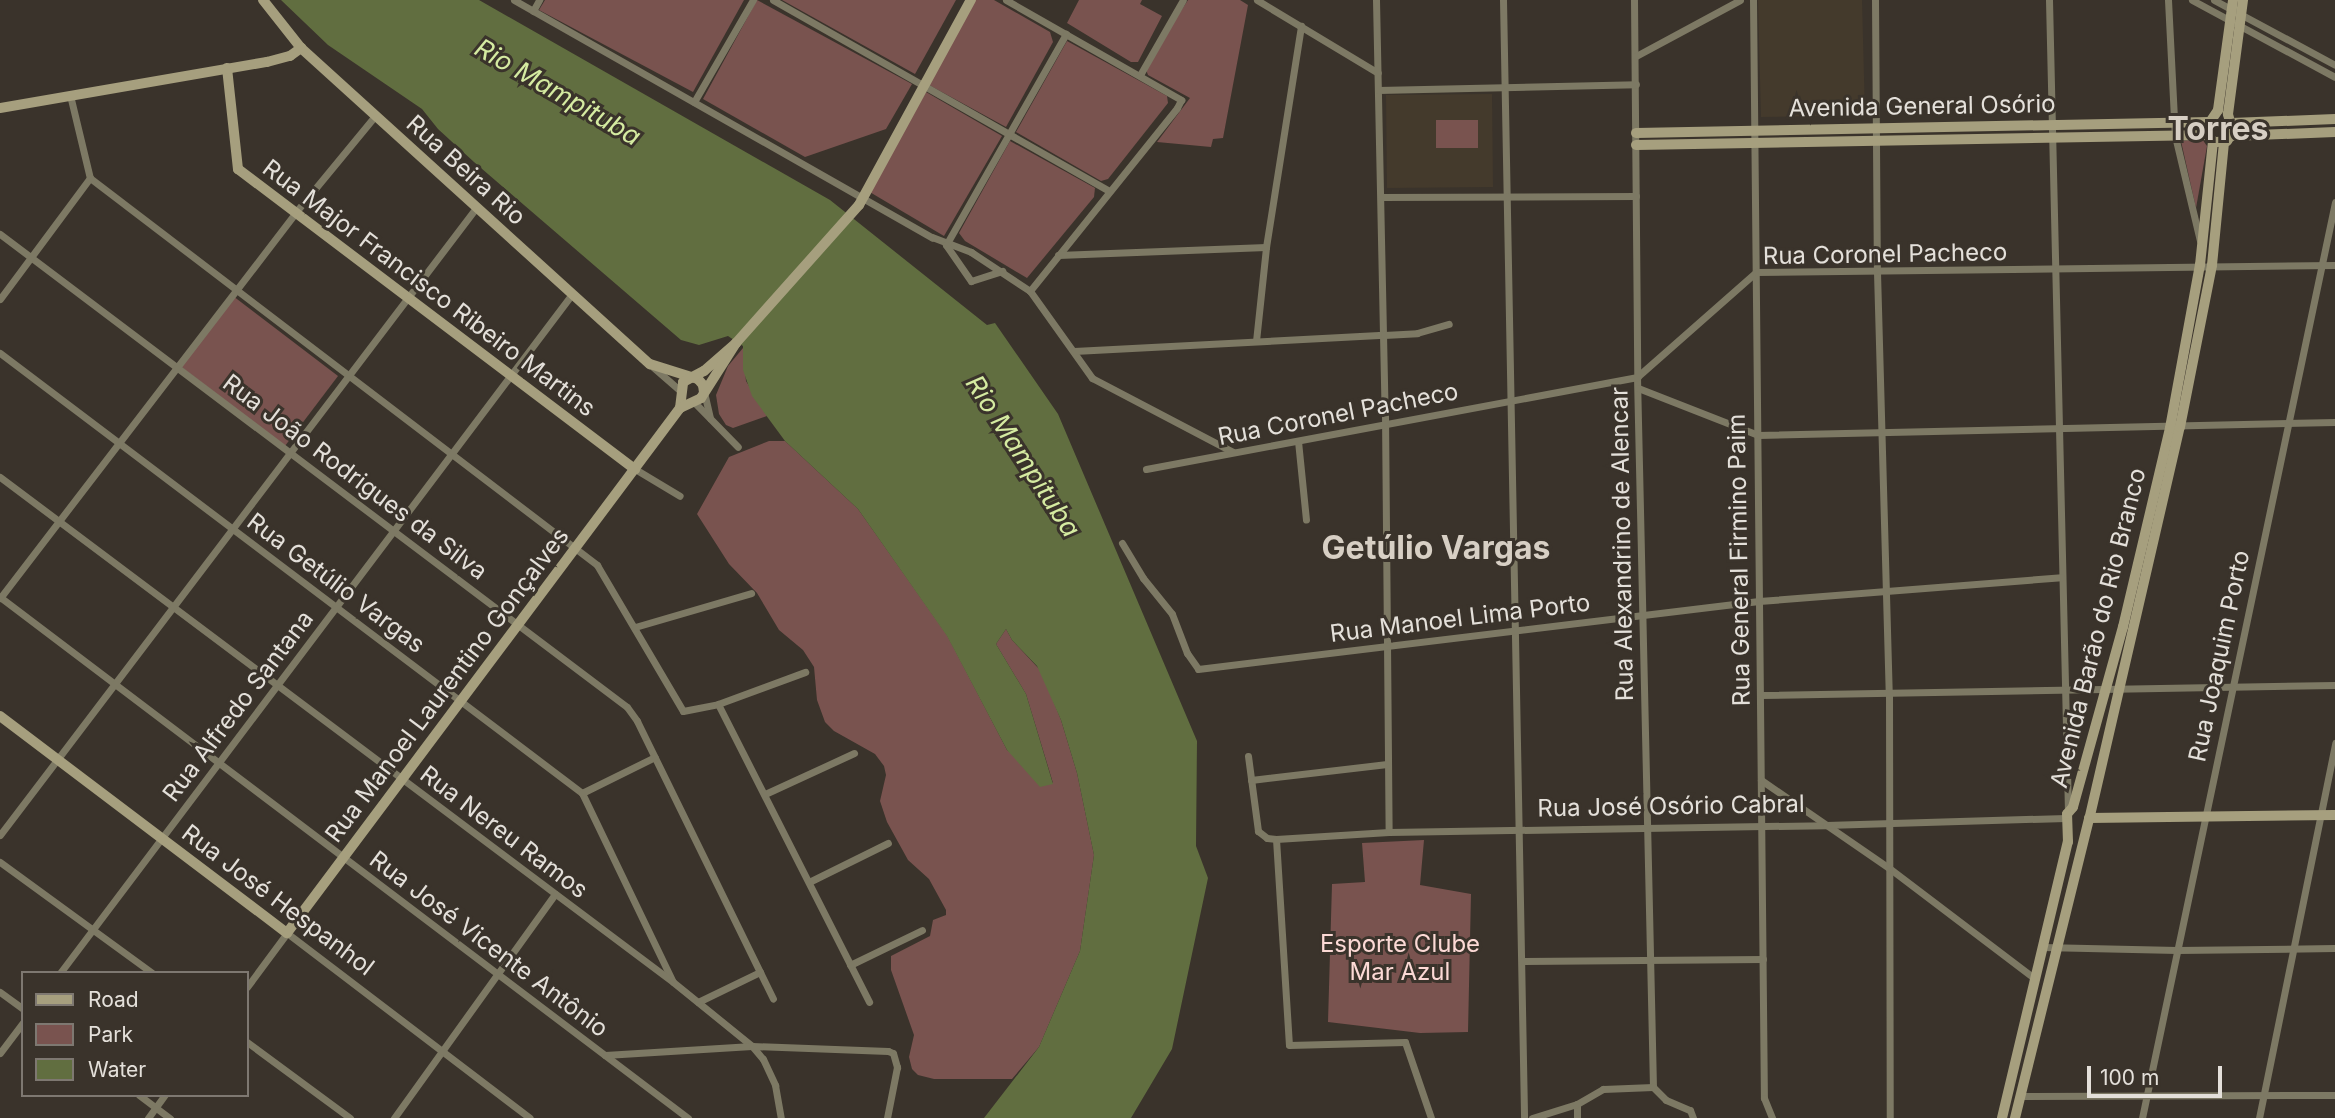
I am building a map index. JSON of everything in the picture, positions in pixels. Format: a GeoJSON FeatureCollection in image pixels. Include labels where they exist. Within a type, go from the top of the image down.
{"type":"FeatureCollection","features":[{"type":"Feature","properties":{"kind":"main road","name":"Rua Beira Rio"},"geometry":{"type":"LineString","coordinates":[[263,0],[301,48],[650,364],[693,377]]}},
{"type":"Feature","properties":{"kind":"main road"},"geometry":{"type":"LineString","coordinates":[[680,408],[683,382],[704,372],[736,342],[864,197],[971,0]]}},
{"type":"Feature","properties":{"kind":"main road"},"geometry":{"type":"LineString","coordinates":[[2219,138],[2211,120],[2220,97],[2235,14],[2243,0]]}},
{"type":"Feature","properties":{"kind":"main road"},"geometry":{"type":"LineString","coordinates":[[2219,138],[2230,122],[2235,14]]}},
{"type":"Feature","properties":{"kind":"main road"},"geometry":{"type":"LineString","coordinates":[[0,108],[290,56],[301,48]]}},
{"type":"Feature","properties":{"kind":"main road","name":"Rua Major Francisco Ribeiro Martins"},"geometry":{"type":"LineString","coordinates":[[226,68],[236,167],[635,470]]}},
{"type":"Feature","properties":{"kind":"main road"},"geometry":{"type":"LineString","coordinates":[[2230,122],[2335,119]]}},
{"type":"Feature","properties":{"kind":"main road","name":"Avenida General Osório"},"geometry":{"type":"LineString","coordinates":[[1636,139],[1755,130],[2211,120],[2230,122]]}},
{"type":"Feature","properties":{"kind":"main road","name":"Avenida General Osório"},"geometry":{"type":"LineString","coordinates":[[1636,139],[1755,144],[2053,140],[2175,135],[2219,138],[2335,132]]}},
{"type":"Feature","properties":{"kind":"main road","name":"Avenida Barão do Rio Branco"},"geometry":{"type":"LineString","coordinates":[[2002,1118],[2042,947],[2069,815],[2106,688],[2175,428],[2219,138]]}},
{"type":"Feature","properties":{"kind":"main road","name":"Avenida Barão do Rio Branco"},"geometry":{"type":"LineString","coordinates":[[2015,1118],[2089,818],[2212,265],[2219,138]]}},
{"type":"Feature","properties":{"kind":"main road","name":"Rua Manoel Laurentino Gonçalves"},"geometry":{"type":"LineString","coordinates":[[287,933],[680,408],[704,393],[736,342]]}},
{"type":"Feature","properties":{"kind":"main road"},"geometry":{"type":"LineString","coordinates":[[693,377],[702,382],[704,393]]}},
{"type":"Feature","properties":{"kind":"main road","name":"Rua Beira Rio"},"geometry":{"type":"LineString","coordinates":[[681,391],[684,398],[693,401]]}},
{"type":"Feature","properties":{"kind":"main road","name":"Rua José Hespanhol"},"geometry":{"type":"LineString","coordinates":[[0,716],[287,933]]}},
{"type":"Feature","properties":{"kind":"main road"},"geometry":{"type":"LineString","coordinates":[[2083,807],[2089,818],[2080,829],[2069,815],[2083,807]]}},
{"type":"Feature","properties":{"kind":"main road"},"geometry":{"type":"LineString","coordinates":[[2089,818],[2335,815]]}},
{"type":"Feature","properties":{"kind":"street"},"geometry":{"type":"LineString","coordinates":[[514,0],[946,245],[967,249],[1002,271],[1030,291],[1092,378],[1103,386],[1153,407],[1234,453]]}},
{"type":"Feature","properties":{"kind":"street"},"geometry":{"type":"LineString","coordinates":[[533,10],[539,0]]}},
{"type":"Feature","properties":{"kind":"street"},"geometry":{"type":"LineString","coordinates":[[694,102],[753,0]]}},
{"type":"Feature","properties":{"kind":"street"},"geometry":{"type":"LineString","coordinates":[[773,0],[1108,191]]}},
{"type":"Feature","properties":{"kind":"street"},"geometry":{"type":"LineString","coordinates":[[1006,0],[1181,100],[1030,291]]}},
{"type":"Feature","properties":{"kind":"street"},"geometry":{"type":"LineString","coordinates":[[1140,75],[1183,0]]}},
{"type":"Feature","properties":{"kind":"street"},"geometry":{"type":"LineString","coordinates":[[1257,0],[1378,73]]}},
{"type":"Feature","properties":{"kind":"street"},"geometry":{"type":"LineString","coordinates":[[1376,0],[1386,424],[1389,832]]}},
{"type":"Feature","properties":{"kind":"street"},"geometry":{"type":"LineString","coordinates":[[1503,0],[1524,1118]]}},
{"type":"Feature","properties":{"kind":"street","name":"Rua Alexandrino de Alencar"},"geometry":{"type":"LineString","coordinates":[[1634,0],[1637,377],[1653,1087]]}},
{"type":"Feature","properties":{"kind":"street"},"geometry":{"type":"LineString","coordinates":[[1636,56],[1740,0]]}},
{"type":"Feature","properties":{"kind":"street","name":"Rua General Firmino Paim"},"geometry":{"type":"LineString","coordinates":[[1753,0],[1764,1098],[1772,1118]]}},
{"type":"Feature","properties":{"kind":"street"},"geometry":{"type":"LineString","coordinates":[[1875,0],[1877,272],[1889,692],[1890,1118]]}},
{"type":"Feature","properties":{"kind":"street"},"geometry":{"type":"LineString","coordinates":[[2049,0],[2054,124],[2061,577],[2069,815]]}},
{"type":"Feature","properties":{"kind":"street"},"geometry":{"type":"LineString","coordinates":[[2168,0],[2175,135],[2202,248]]}},
{"type":"Feature","properties":{"kind":"street"},"geometry":{"type":"LineString","coordinates":[[2192,0],[2235,14],[2335,65]]}},
{"type":"Feature","properties":{"kind":"street"},"geometry":{"type":"LineString","coordinates":[[2214,0],[2335,77]]}},
{"type":"Feature","properties":{"kind":"street"},"geometry":{"type":"LineString","coordinates":[[1256,341],[1266,247],[1301,26]]}},
{"type":"Feature","properties":{"kind":"street"},"geometry":{"type":"LineString","coordinates":[[946,245],[1011,135],[1066,34]]}},
{"type":"Feature","properties":{"kind":"street"},"geometry":{"type":"LineString","coordinates":[[1378,90],[1636,84]]}},
{"type":"Feature","properties":{"kind":"street"},"geometry":{"type":"LineString","coordinates":[[70,95],[90,178],[576,548],[602,571],[683,710],[718,704],[805,672]]}},
{"type":"Feature","properties":{"kind":"street"},"geometry":{"type":"LineString","coordinates":[[0,597],[295,214],[375,116]]}},
{"type":"Feature","properties":{"kind":"street"},"geometry":{"type":"LineString","coordinates":[[0,299],[90,178]]}},
{"type":"Feature","properties":{"kind":"street"},"geometry":{"type":"LineString","coordinates":[[1381,197],[1636,196]]}},
{"type":"Feature","properties":{"kind":"street","name":"Rua Joaquim Porto"},"geometry":{"type":"LineString","coordinates":[[2142,1118],[2335,202]]}},
{"type":"Feature","properties":{"kind":"street"},"geometry":{"type":"LineString","coordinates":[[0,835],[476,208]]}},
{"type":"Feature","properties":{"kind":"street","name":"Rua João Rodrigues da Silva"},"geometry":{"type":"LineString","coordinates":[[0,234],[627,707],[655,757],[773,998]]}},
{"type":"Feature","properties":{"kind":"street"},"geometry":{"type":"LineString","coordinates":[[946,245],[971,281],[1002,271]]}},
{"type":"Feature","properties":{"kind":"street"},"geometry":{"type":"LineString","coordinates":[[1058,255],[1266,247]]}},
{"type":"Feature","properties":{"kind":"street","name":"Rua Coronel Pacheco"},"geometry":{"type":"LineString","coordinates":[[1146,469],[1637,377],[1756,272],[2335,265]]}},
{"type":"Feature","properties":{"kind":"street","name":"Rua Alfredo Santana"},"geometry":{"type":"LineString","coordinates":[[61,971],[572,293]]}},
{"type":"Feature","properties":{"kind":"street"},"geometry":{"type":"LineString","coordinates":[[1074,351],[1417,333],[1449,324]]}},
{"type":"Feature","properties":{"kind":"street","name":"Rua Getúlio Vargas"},"geometry":{"type":"LineString","coordinates":[[0,353],[582,793],[673,982]]}},
{"type":"Feature","properties":{"kind":"street","name":"Rua Beira Rio"},"geometry":{"type":"LineString","coordinates":[[650,364],[681,391]]}},
{"type":"Feature","properties":{"kind":"street"},"geometry":{"type":"LineString","coordinates":[[1638,388],[1758,435],[2175,428],[2335,422]]}},
{"type":"Feature","properties":{"kind":"street"},"geometry":{"type":"LineString","coordinates":[[704,393],[710,418]]}},
{"type":"Feature","properties":{"kind":"street","name":"Rua Beira Rio"},"geometry":{"type":"LineString","coordinates":[[693,401],[738,447]]}},
{"type":"Feature","properties":{"kind":"street"},"geometry":{"type":"LineString","coordinates":[[1298,441],[1306,520]]}},
{"type":"Feature","properties":{"kind":"street","name":"Rua Major Francisco Ribeiro Martins"},"geometry":{"type":"LineString","coordinates":[[635,470],[680,496]]}},
{"type":"Feature","properties":{"kind":"street","name":"Rua Nereu Ramos"},"geometry":{"type":"LineString","coordinates":[[0,477],[673,982],[752,1046],[763,1059],[775,1085],[781,1118]]}},
{"type":"Feature","properties":{"kind":"street","name":"Rua Manoel Lima Porto"},"geometry":{"type":"LineString","coordinates":[[1122,543],[1143,578],[1172,614],[1187,653],[1198,669],[1759,601],[2061,577]]}},
{"type":"Feature","properties":{"kind":"street"},"geometry":{"type":"LineString","coordinates":[[635,627],[751,593]]}},
{"type":"Feature","properties":{"kind":"street","name":"Rua José Vicente Antônio"},"geometry":{"type":"LineString","coordinates":[[0,597],[688,1118]]}},
{"type":"Feature","properties":{"kind":"street"},"geometry":{"type":"LineString","coordinates":[[1760,695],[2335,685]]}},
{"type":"Feature","properties":{"kind":"street"},"geometry":{"type":"LineString","coordinates":[[718,704],[869,1002]]}},
{"type":"Feature","properties":{"kind":"street"},"geometry":{"type":"LineString","coordinates":[[2259,1118],[2335,743]]}},
{"type":"Feature","properties":{"kind":"street"},"geometry":{"type":"LineString","coordinates":[[765,794],[854,753]]}},
{"type":"Feature","properties":{"kind":"street"},"geometry":{"type":"LineString","coordinates":[[1248,756],[1258,831],[1267,838],[1276,839],[1289,1045],[1405,1042],[1431,1118]]}},
{"type":"Feature","properties":{"kind":"street"},"geometry":{"type":"LineString","coordinates":[[582,793],[655,757]]}},
{"type":"Feature","properties":{"kind":"street"},"geometry":{"type":"LineString","coordinates":[[1251,780],[1387,764]]}},
{"type":"Feature","properties":{"kind":"street"},"geometry":{"type":"LineString","coordinates":[[1761,780],[1889,868],[2034,978]]}},
{"type":"Feature","properties":{"kind":"street","name":"Rua José Osório Cabral"},"geometry":{"type":"LineString","coordinates":[[1276,839],[1389,832],[1888,824],[2069,815]]}},
{"type":"Feature","properties":{"kind":"street"},"geometry":{"type":"LineString","coordinates":[[809,882],[888,843]]}},
{"type":"Feature","properties":{"kind":"street"},"geometry":{"type":"LineString","coordinates":[[0,862],[149,971]]}},
{"type":"Feature","properties":{"kind":"street"},"geometry":{"type":"LineString","coordinates":[[394,1118],[555,894]]}},
{"type":"Feature","properties":{"kind":"street"},"geometry":{"type":"LineString","coordinates":[[850,965],[922,930]]}},
{"type":"Feature","properties":{"kind":"street","name":"Rua Manoel Laurentino Gonçalves"},"geometry":{"type":"LineString","coordinates":[[248,986],[287,933]]}},
{"type":"Feature","properties":{"kind":"street","name":"Rua José Hespanhol"},"geometry":{"type":"LineString","coordinates":[[287,933],[530,1118]]}},
{"type":"Feature","properties":{"kind":"street"},"geometry":{"type":"LineString","coordinates":[[2042,947],[2177,950],[2335,948]]}},
{"type":"Feature","properties":{"kind":"street"},"geometry":{"type":"LineString","coordinates":[[1522,961],[1763,959]]}},
{"type":"Feature","properties":{"kind":"street"},"geometry":{"type":"LineString","coordinates":[[698,1002],[760,972]]}},
{"type":"Feature","properties":{"kind":"street"},"geometry":{"type":"LineString","coordinates":[[0,992],[21,1008]]}},
{"type":"Feature","properties":{"kind":"street"},"geometry":{"type":"LineString","coordinates":[[0,1053],[21,1026]]}},
{"type":"Feature","properties":{"kind":"street"},"geometry":{"type":"LineString","coordinates":[[248,1043],[350,1118]]}},
{"type":"Feature","properties":{"kind":"street"},"geometry":{"type":"LineString","coordinates":[[605,1055],[752,1046],[883,1050],[893,1053],[897,1072],[887,1118]]}},
{"type":"Feature","properties":{"kind":"street"},"geometry":{"type":"LineString","coordinates":[[1532,1118],[1577,1104],[1603,1089],[1653,1087],[1666,1100],[1690,1110],[1693,1118]]}},
{"type":"Feature","properties":{"kind":"street"},"geometry":{"type":"LineString","coordinates":[[2020,1096],[2335,1095]]}},
{"type":"Feature","properties":{"kind":"street"},"geometry":{"type":"LineString","coordinates":[[142,1097],[170,1118]]}},
{"type":"Feature","properties":{"kind":"street"},"geometry":{"type":"LineString","coordinates":[[148,1118],[164,1097]]}},
{"type":"Feature","properties":{"kind":"street"},"geometry":{"type":"LineString","coordinates":[[1577,1104],[1577,1118]]}},
{"type":"Feature","properties":{"kind":"shaded area"},"geometry":{"type":"Polygon","coordinates":[[[1758,0],[1862,0],[1865,115],[1761,117],[1758,0]]]}},
{"type":"Feature","properties":{"kind":"shaded area"},"geometry":{"type":"Polygon","coordinates":[[[1492,94],[1493,187],[1387,188],[1386,95],[1492,94]]]}},
{"type":"Feature","properties":{"kind":"green space"},"geometry":{"type":"Polygon","coordinates":[[[545,0],[744,0],[693,92],[539,10],[545,0]]]}},
{"type":"Feature","properties":{"kind":"green space"},"geometry":{"type":"Polygon","coordinates":[[[757,0],[912,84],[886,129],[805,157],[703,99],[757,0]]]}},
{"type":"Feature","properties":{"kind":"green space"},"geometry":{"type":"Polygon","coordinates":[[[782,0],[956,0],[915,74],[782,0]]]}},
{"type":"Feature","properties":{"kind":"green space"},"geometry":{"type":"Polygon","coordinates":[[[975,0],[994,0],[1050,32],[1053,42],[1006,127],[929,85],[975,0]]]}},
{"type":"Feature","properties":{"kind":"green space"},"geometry":{"type":"Polygon","coordinates":[[[1079,0],[1142,0],[1140,4],[1162,16],[1138,62],[1131,62],[1067,23],[1079,0]]]}},
{"type":"Feature","properties":{"kind":"green space"},"geometry":{"type":"Polygon","coordinates":[[[1188,0],[1240,0],[1248,5],[1223,138],[1213,139],[1211,147],[1157,142],[1190,98],[1148,75],[1145,67],[1188,0]]]}},
{"type":"Feature","properties":{"kind":"green space"},"geometry":{"type":"Polygon","coordinates":[[[1067,41],[1167,96],[1168,103],[1108,179],[1101,181],[1016,132],[1067,41]]]}},
{"type":"Feature","properties":{"kind":"green space"},"geometry":{"type":"Polygon","coordinates":[[[926,92],[1002,136],[944,236],[868,191],[926,92]]]}},
{"type":"Feature","properties":{"kind":"green space"},"geometry":{"type":"Polygon","coordinates":[[[1436,120],[1478,120],[1478,148],[1436,148],[1436,120]]]}},
{"type":"Feature","properties":{"kind":"green space"},"geometry":{"type":"Polygon","coordinates":[[[2202,139],[2207,146],[2196,208],[2181,141],[2202,139]]]}},
{"type":"Feature","properties":{"kind":"green space"},"geometry":{"type":"Polygon","coordinates":[[[1010,141],[1095,188],[1094,197],[1027,278],[965,241],[959,233],[1010,141]]]}},
{"type":"Feature","properties":{"kind":"green space"},"geometry":{"type":"Polygon","coordinates":[[[233,296],[338,376],[285,446],[180,366],[233,296]]]}},
{"type":"Feature","properties":{"kind":"green space"},"geometry":{"type":"Polygon","coordinates":[[[743,348],[746,381],[767,416],[733,428],[726,425],[719,414],[716,395],[728,366],[743,348]]]}},
{"type":"Feature","properties":{"kind":"green space"},"geometry":{"type":"Polygon","coordinates":[[[769,441],[785,441],[858,509],[947,635],[1007,750],[1053,783],[1026,694],[996,644],[1006,629],[1012,640],[1041,671],[1061,720],[1077,773],[1094,855],[1080,951],[1039,1047],[1012,1079],[934,1079],[918,1075],[912,1069],[909,1057],[914,1035],[891,970],[891,956],[930,936],[933,920],[946,915],[946,910],[929,879],[908,860],[887,822],[880,801],[886,775],[884,766],[875,754],[834,731],[825,722],[817,700],[814,667],[803,650],[779,630],[757,593],[729,564],[697,514],[729,457],[769,441]]]}},
{"type":"Feature","properties":{"kind":"green space","name":"Esporte Clube Mar Azul"},"geometry":{"type":"Polygon","coordinates":[[[1424,840],[1420,885],[1471,894],[1468,1032],[1420,1033],[1328,1022],[1332,884],[1365,882],[1362,843],[1424,840]]]}},
{"type":"Feature","properties":{"kind":"water","name":"Rio Mampituba"},"geometry":{"type":"Polygon","coordinates":[[[281,0],[479,0],[830,200],[987,325],[995,323],[1058,414],[1197,741],[1196,846],[1208,878],[1172,1049],[1131,1118],[984,1118],[1039,1047],[1080,951],[1094,855],[1077,773],[1061,720],[1037,666],[1012,640],[1006,629],[996,644],[1026,694],[1053,784],[1040,787],[1007,750],[947,636],[858,509],[785,441],[752,396],[743,370],[743,346],[728,336],[699,345],[681,340],[474,162],[438,129],[422,109],[328,45],[281,0]]]}},
{"type":"Feature","properties":{"kind":"district","name":"Torres"},"geometry":{"type":"Point","coordinates":[2218,129]}},
{"type":"Feature","properties":{"kind":"district","name":"Getúlio Vargas"},"geometry":{"type":"Point","coordinates":[1436,548]}}]}
